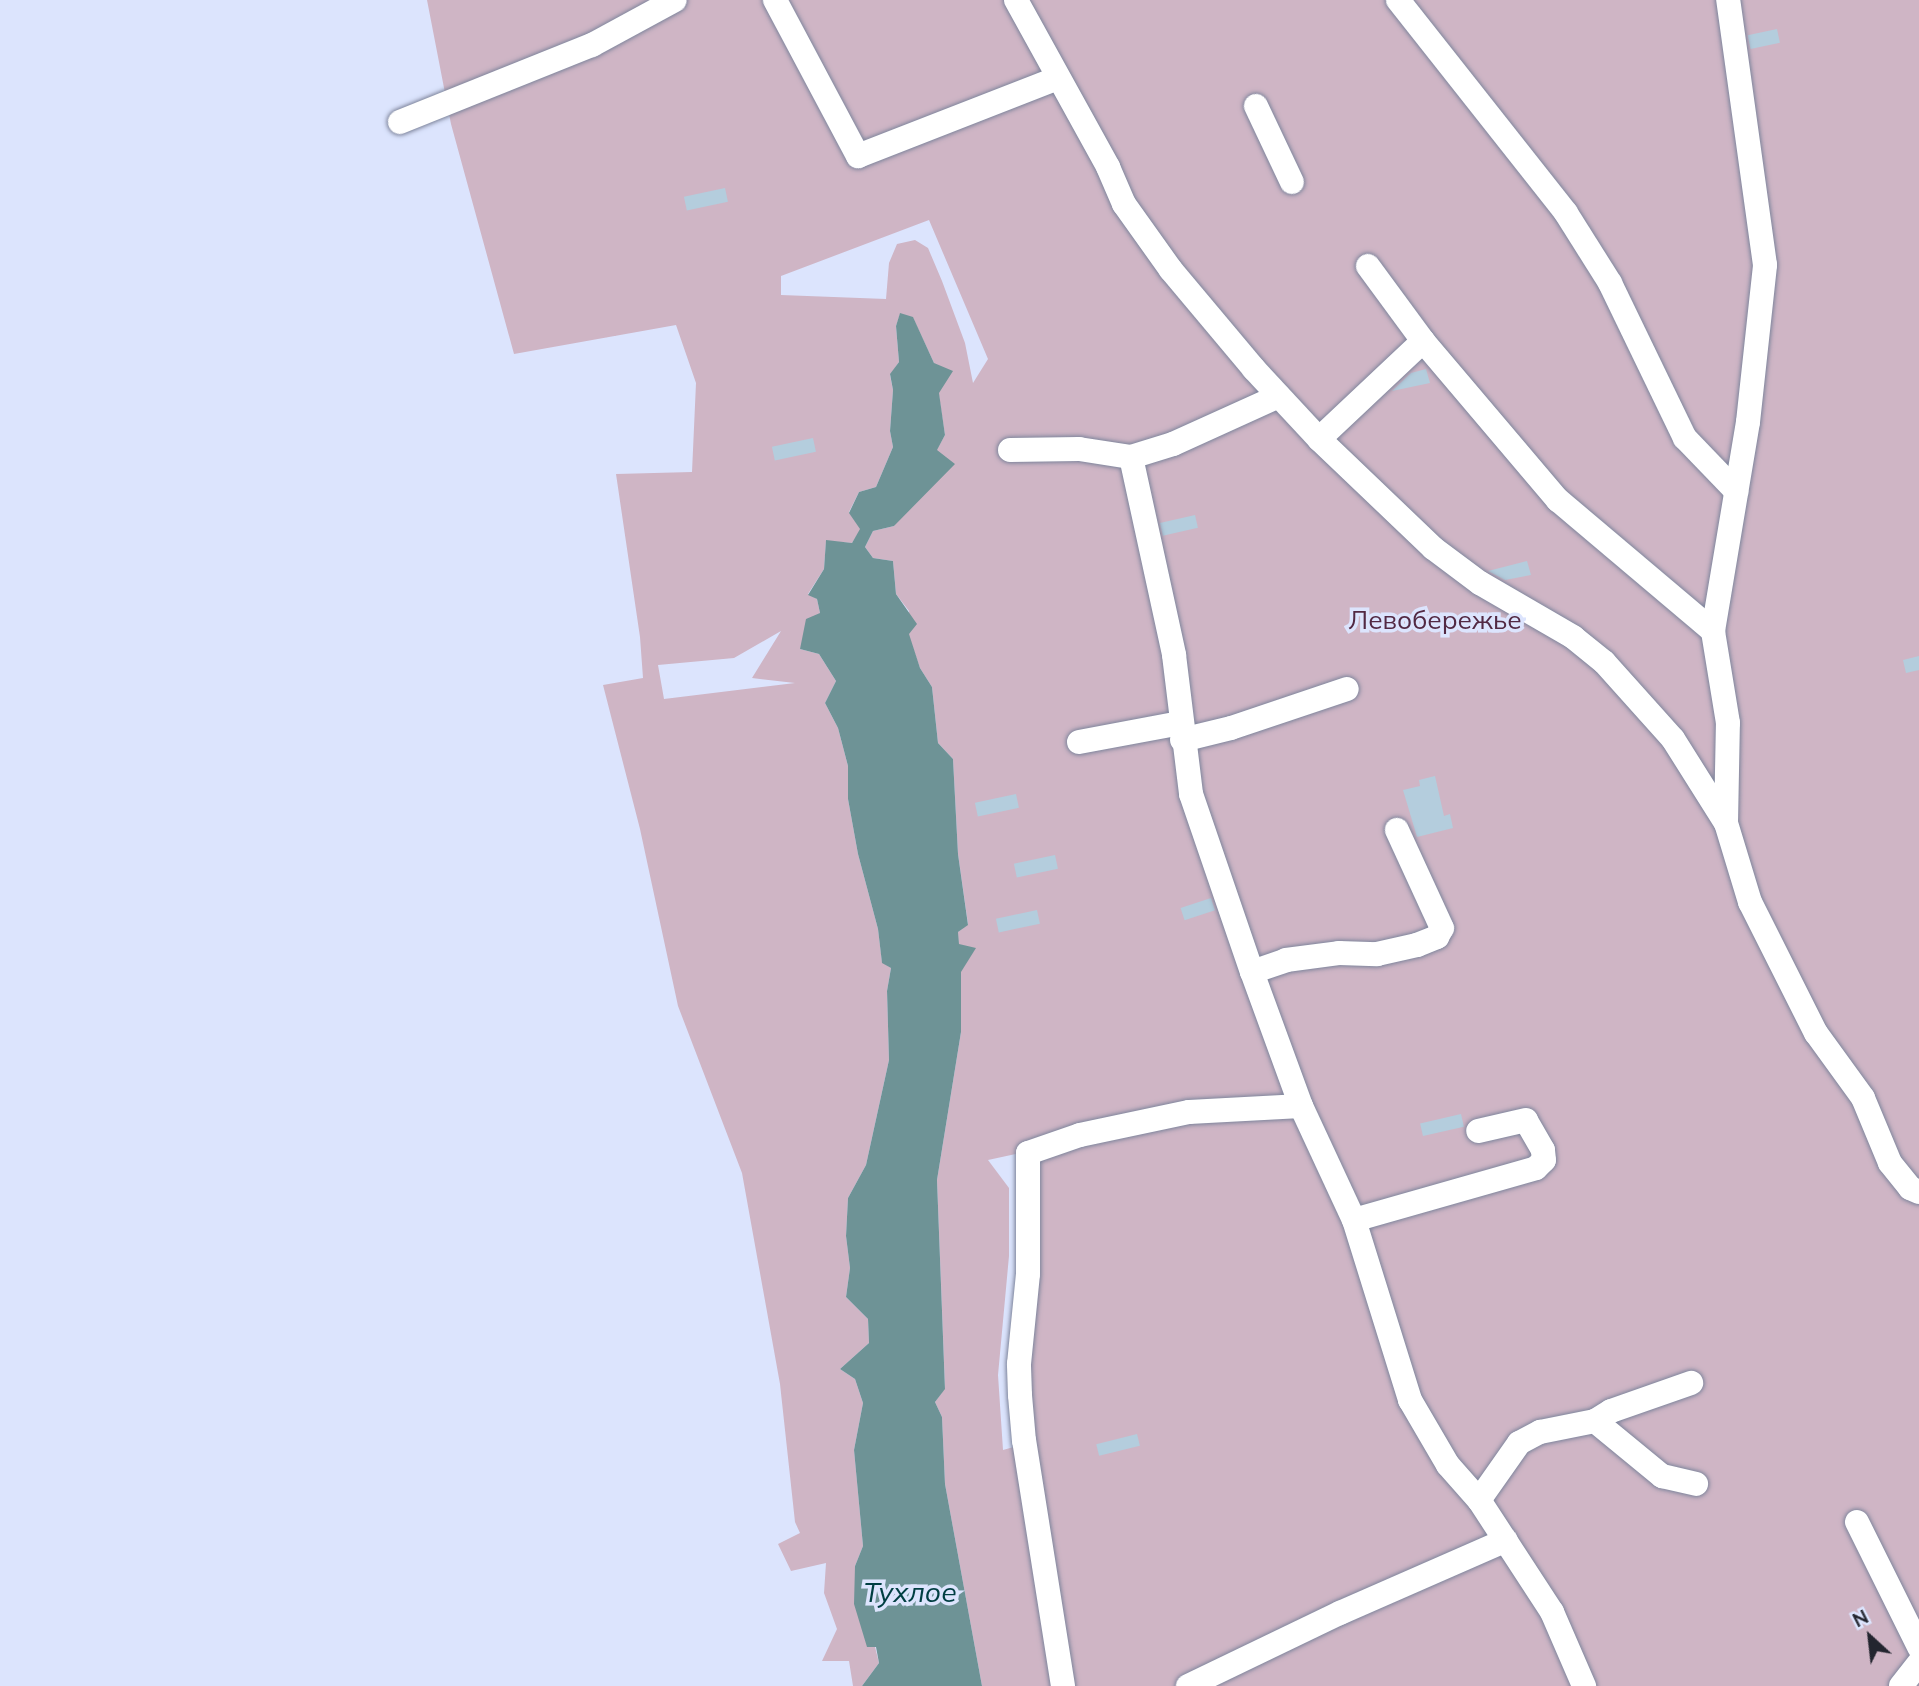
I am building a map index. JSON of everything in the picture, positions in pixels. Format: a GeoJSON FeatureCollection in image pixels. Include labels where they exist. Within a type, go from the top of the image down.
{"type":"FeatureCollection","features":[{"type":"Feature","properties":{"kind":"street"},"geometry":{"type":"LineString","coordinates":[[400,122],[592,45],[675,0]]}},
{"type":"Feature","properties":{"kind":"street"},"geometry":{"type":"LineString","coordinates":[[775,0],[858,156],[1058,78]]}},
{"type":"Feature","properties":{"kind":"street"},"geometry":{"type":"LineString","coordinates":[[1016,0],[1125,204],[1171,270],[1279,396],[1319,439],[1433,548],[1480,583],[1573,637],[1604,662],[1673,739],[1726,823],[1750,902],[1816,1033],[1863,1098],[1890,1163],[1910,1188],[1919,1192]]}},
{"type":"Feature","properties":{"kind":"street"},"geometry":{"type":"LineString","coordinates":[[1398,0],[1566,214],[1610,283],[1685,438],[1736,491]]}},
{"type":"Feature","properties":{"kind":"street"},"geometry":{"type":"LineString","coordinates":[[1726,823],[1728,723],[1713,631],[1748,422],[1765,265],[1728,0]]}},
{"type":"Feature","properties":{"kind":"street"},"geometry":{"type":"LineString","coordinates":[[1256,106],[1292,182]]}},
{"type":"Feature","properties":{"kind":"street"},"geometry":{"type":"LineString","coordinates":[[1368,266],[1423,341],[1558,500],[1713,631]]}},
{"type":"Feature","properties":{"kind":"street"},"geometry":{"type":"LineString","coordinates":[[1319,439],[1423,341]]}},
{"type":"Feature","properties":{"kind":"street"},"geometry":{"type":"LineString","coordinates":[[1010,450],[1079,449],[1131,457],[1172,444],[1279,396]]}},
{"type":"Feature","properties":{"kind":"street"},"geometry":{"type":"LineString","coordinates":[[1131,457],[1174,655],[1191,794],[1251,972],[1301,1105],[1354,1220],[1410,1400],[1448,1465],[1479,1500],[1552,1612],[1584,1686]]}},
{"type":"Feature","properties":{"kind":"street"},"geometry":{"type":"LineString","coordinates":[[1079,742],[1231,728],[1348,689]]}},
{"type":"Feature","properties":{"kind":"street"},"geometry":{"type":"LineString","coordinates":[[1251,972],[1286,960],[1339,953],[1377,954],[1417,945],[1437,937],[1442,928],[1397,830]]}},
{"type":"Feature","properties":{"kind":"street"},"geometry":{"type":"LineString","coordinates":[[1063,1686],[1024,1441],[1020,1395],[1019,1364],[1028,1274],[1028,1153],[1080,1135],[1189,1112],[1301,1105]]}},
{"type":"Feature","properties":{"kind":"street"},"geometry":{"type":"LineString","coordinates":[[1354,1220],[1536,1168],[1544,1160],[1543,1150],[1527,1120],[1478,1131]]}},
{"type":"Feature","properties":{"kind":"street"},"geometry":{"type":"LineString","coordinates":[[1479,1500],[1519,1443],[1540,1432],[1595,1421],[1611,1411],[1690,1383]]}},
{"type":"Feature","properties":{"kind":"street"},"geometry":{"type":"LineString","coordinates":[[1595,1421],[1661,1476],[1696,1484]]}},
{"type":"Feature","properties":{"kind":"street"},"geometry":{"type":"LineString","coordinates":[[1857,1522],[1919,1647]]}},
{"type":"Feature","properties":{"kind":"street"},"geometry":{"type":"LineString","coordinates":[[1188,1686],[1339,1614],[1506,1541]]}},
{"type":"Feature","properties":{"kind":"street"},"geometry":{"type":"LineString","coordinates":[[1901,1686],[1919,1663]]}},
{"type":"Feature","properties":{"kind":"green space","name":"Левобережье"},"geometry":{"type":"Polygon","coordinates":[[[427,0],[1919,0],[1919,1686],[982,1686],[945,1484],[942,1417],[935,1402],[945,1388],[937,1180],[961,1032],[958,932],[968,924],[958,854],[953,759],[938,743],[932,687],[920,668],[908,634],[909,611],[896,594],[893,561],[873,558],[865,547],[873,531],[894,526],[945,435],[934,363],[913,318],[900,314],[896,326],[899,362],[890,375],[893,390],[890,431],[893,447],[876,487],[859,492],[849,512],[861,529],[852,543],[826,541],[824,569],[808,594],[817,599],[820,613],[800,649],[819,654],[836,681],[825,703],[838,728],[848,766],[848,799],[858,854],[878,929],[882,962],[891,968],[887,991],[889,1060],[866,1165],[848,1198],[846,1236],[850,1268],[846,1297],[868,1319],[869,1343],[840,1369],[855,1379],[863,1403],[854,1450],[863,1546],[855,1566],[879,1663],[862,1686],[853,1686],[849,1661],[822,1661],[837,1629],[824,1593],[826,1563],[791,1571],[778,1544],[800,1533],[795,1522],[780,1384],[742,1173],[678,1006],[640,829],[603,685],[643,678],[640,637],[616,474],[692,472],[696,383],[676,325],[514,354],[451,124],[427,0]],[[929,220],[781,276],[781,295],[886,299],[889,263],[897,244],[915,240],[928,248],[942,281],[965,343],[973,383],[988,359],[929,220]],[[781,631],[734,658],[658,665],[664,699],[795,683],[752,678],[781,631]],[[1039,1149],[988,1160],[1009,1188],[1009,1256],[998,1375],[1003,1450],[1035,1441],[1029,1368],[1039,1149]]]}},
{"type":"Feature","properties":{"kind":"water","name":"Тухлое"},"geometry":{"type":"Polygon","coordinates":[[[900,313],[913,317],[934,363],[953,371],[939,393],[945,435],[937,450],[955,464],[894,526],[873,531],[865,547],[873,558],[893,561],[896,594],[917,624],[909,634],[920,668],[932,687],[938,743],[953,759],[958,854],[968,925],[958,932],[959,944],[976,948],[961,972],[961,1032],[937,1180],[945,1389],[935,1402],[942,1417],[945,1484],[982,1686],[862,1686],[879,1663],[876,1647],[867,1647],[854,1604],[855,1566],[863,1546],[854,1450],[863,1403],[855,1379],[840,1369],[869,1343],[868,1319],[846,1297],[850,1268],[846,1236],[848,1198],[866,1165],[889,1060],[887,991],[891,968],[882,963],[878,929],[858,854],[848,799],[848,766],[838,728],[825,703],[836,681],[819,654],[800,649],[806,619],[820,613],[817,599],[808,595],[824,569],[826,540],[852,543],[860,529],[849,513],[859,492],[876,487],[893,447],[890,431],[893,390],[890,374],[899,362],[896,326],[900,313]]]}},
{"type":"Feature","properties":{"kind":"building"},"geometry":{"type":"Polygon","coordinates":[[[1777,29],[1780,43],[1751,49],[1748,35],[1777,29]]]}},
{"type":"Feature","properties":{"kind":"building"},"geometry":{"type":"Polygon","coordinates":[[[725,188],[728,202],[687,210],[684,197],[725,188]]]}},
{"type":"Feature","properties":{"kind":"building"},"geometry":{"type":"Polygon","coordinates":[[[1426,369],[1430,383],[1392,391],[1411,373],[1426,369]]]}},
{"type":"Feature","properties":{"kind":"building"},"geometry":{"type":"Polygon","coordinates":[[[813,438],[816,452],[775,460],[772,447],[813,438]]]}},
{"type":"Feature","properties":{"kind":"building"},"geometry":{"type":"Polygon","coordinates":[[[1195,515],[1198,528],[1163,536],[1160,523],[1195,515]]]}},
{"type":"Feature","properties":{"kind":"building"},"geometry":{"type":"Polygon","coordinates":[[[1527,561],[1531,575],[1505,580],[1488,571],[1527,561]]]}},
{"type":"Feature","properties":{"kind":"building"},"geometry":{"type":"Polygon","coordinates":[[[1919,656],[1919,670],[1906,673],[1903,660],[1919,656]]]}},
{"type":"Feature","properties":{"kind":"building"},"geometry":{"type":"Polygon","coordinates":[[[1435,776],[1444,816],[1450,814],[1453,828],[1417,837],[1403,790],[1420,786],[1419,780],[1435,776]]]}},
{"type":"Feature","properties":{"kind":"building"},"geometry":{"type":"Polygon","coordinates":[[[1016,794],[1019,808],[978,816],[975,803],[1016,794]]]}},
{"type":"Feature","properties":{"kind":"building"},"geometry":{"type":"Polygon","coordinates":[[[1055,855],[1058,869],[1017,877],[1014,864],[1055,855]]]}},
{"type":"Feature","properties":{"kind":"building"},"geometry":{"type":"Polygon","coordinates":[[[1211,898],[1215,910],[1185,920],[1181,908],[1211,898]]]}},
{"type":"Feature","properties":{"kind":"building"},"geometry":{"type":"Polygon","coordinates":[[[1037,910],[1040,924],[999,932],[996,919],[1037,910]]]}},
{"type":"Feature","properties":{"kind":"building"},"geometry":{"type":"Polygon","coordinates":[[[1461,1114],[1464,1127],[1423,1136],[1420,1123],[1461,1114]]]}},
{"type":"Feature","properties":{"kind":"building"},"geometry":{"type":"Polygon","coordinates":[[[1137,1434],[1140,1446],[1099,1456],[1096,1444],[1137,1434]]]}}]}
